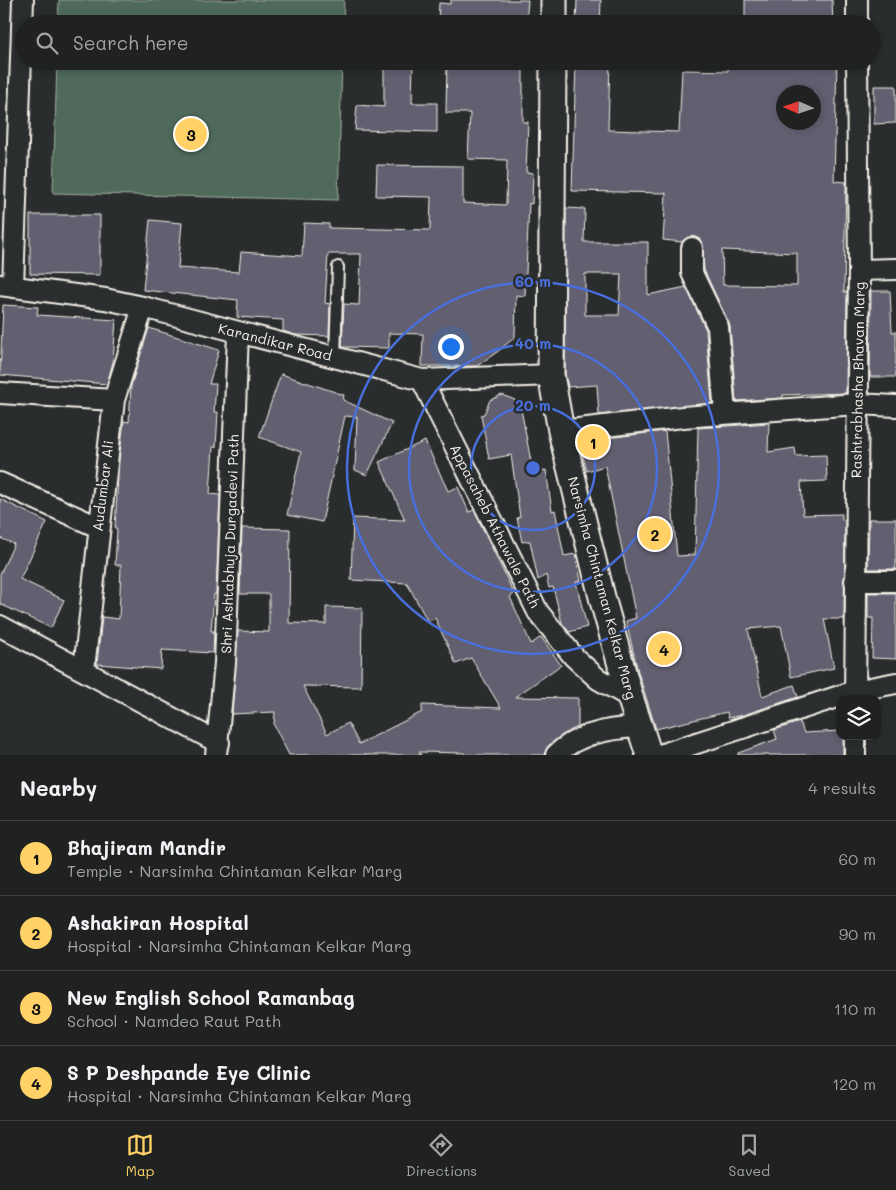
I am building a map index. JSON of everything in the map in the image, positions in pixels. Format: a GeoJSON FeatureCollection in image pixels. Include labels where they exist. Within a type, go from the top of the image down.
{"type":"FeatureCollection","features":[{"type":"Feature","properties":{"kind":"street"},"geometry":{"type":"LineString","coordinates":[[22,15],[23,0]]}},
{"type":"Feature","properties":{"kind":"street"},"geometry":{"type":"LineString","coordinates":[[554,0],[554,15]]}},
{"type":"Feature","properties":{"kind":"street"},"geometry":{"type":"LineString","coordinates":[[857,0],[857,15]]}},
{"type":"Feature","properties":{"kind":"street"},"geometry":{"type":"LineString","coordinates":[[7,286],[19,70]]}},
{"type":"Feature","properties":{"kind":"street","name":"Narsimha Chintaman Kelkar Marg"},"geometry":{"type":"LineString","coordinates":[[554,70],[551,375],[561,431],[603,601],[649,755]]}},
{"type":"Feature","properties":{"kind":"street","name":"Rashtrabhasha Bhavan Marg"},"geometry":{"type":"LineString","coordinates":[[855,695],[859,270],[857,70]]}},
{"type":"Feature","properties":{"kind":"street"},"geometry":{"type":"LineString","coordinates":[[692,248],[692,273],[718,327],[725,414]]}},
{"type":"Feature","properties":{"kind":"street"},"geometry":{"type":"LineString","coordinates":[[859,270],[896,269]]}},
{"type":"Feature","properties":{"kind":"street","name":"Karandikar Road"},"geometry":{"type":"LineString","coordinates":[[7,286],[105,299],[143,307],[422,380],[551,375]]}},
{"type":"Feature","properties":{"kind":"street","name":"Audumbar Ali"},"geometry":{"type":"LineString","coordinates":[[84,668],[98,527],[114,400],[143,307]]}},
{"type":"Feature","properties":{"kind":"street","name":"Shri Ashtabhuja Durgadevi Path"},"geometry":{"type":"LineString","coordinates":[[218,749],[225,663],[238,333]]}},
{"type":"Feature","properties":{"kind":"street","name":"Appasaheb Athawale Path"},"geometry":{"type":"LineString","coordinates":[[422,380],[538,612],[574,657],[598,679],[630,696]]}},
{"type":"Feature","properties":{"kind":"street"},"geometry":{"type":"LineString","coordinates":[[0,393],[114,400]]}},
{"type":"Feature","properties":{"kind":"street"},"geometry":{"type":"LineString","coordinates":[[561,431],[725,414],[857,404],[896,406]]}},
{"type":"Feature","properties":{"kind":"street"},"geometry":{"type":"LineString","coordinates":[[0,483],[98,527]]}},
{"type":"Feature","properties":{"kind":"street"},"geometry":{"type":"LineString","coordinates":[[855,581],[896,581]]}},
{"type":"Feature","properties":{"kind":"street"},"geometry":{"type":"LineString","coordinates":[[0,626],[84,668],[218,749]]}},
{"type":"Feature","properties":{"kind":"street"},"geometry":{"type":"LineString","coordinates":[[855,695],[896,683]]}},
{"type":"Feature","properties":{"kind":"street"},"geometry":{"type":"LineString","coordinates":[[660,755],[836,701]]}},
{"type":"Feature","properties":{"kind":"street"},"geometry":{"type":"LineString","coordinates":[[556,755],[562,748],[601,730],[640,727]]}},
{"type":"Feature","properties":{"kind":"street"},"geometry":{"type":"LineString","coordinates":[[855,740],[855,755]]}},
{"type":"Feature","properties":{"kind":"lane"},"geometry":{"type":"LineString","coordinates":[[335,357],[338,267]]}},
{"type":"Feature","properties":{"kind":"green space"},"geometry":{"type":"Polygon","coordinates":[[[59,0],[344,0],[343,15],[58,15],[59,0]]]}},
{"type":"Feature","properties":{"kind":"green space"},"geometry":{"type":"Polygon","coordinates":[[[57,70],[342,70],[338,200],[53,193],[57,70]]]}},
{"type":"Feature","properties":{"kind":"building"},"geometry":{"type":"Polygon","coordinates":[[[451,0],[528,0],[527,15],[438,15],[439,3],[450,4],[451,0]]]}},
{"type":"Feature","properties":{"kind":"building"},"geometry":{"type":"Polygon","coordinates":[[[577,0],[601,0],[600,15],[576,15],[577,0]]]}},
{"type":"Feature","properties":{"kind":"building"},"geometry":{"type":"Polygon","coordinates":[[[745,0],[832,0],[833,15],[745,15],[745,0]]]}},
{"type":"Feature","properties":{"kind":"building"},"geometry":{"type":"Polygon","coordinates":[[[384,70],[413,70],[412,103],[437,103],[437,132],[355,130],[357,105],[384,107],[384,70]]]}},
{"type":"Feature","properties":{"kind":"building"},"geometry":{"type":"Polygon","coordinates":[[[447,70],[523,70],[523,122],[528,122],[526,172],[533,173],[532,204],[529,203],[525,296],[516,295],[515,337],[477,366],[422,366],[423,334],[389,333],[389,348],[342,347],[344,304],[359,305],[361,254],[328,254],[325,303],[330,304],[329,336],[295,335],[283,331],[283,320],[237,317],[238,300],[143,290],[150,220],[182,223],[178,268],[239,272],[241,252],[302,256],[304,223],[329,224],[329,228],[430,230],[431,197],[376,196],[377,165],[463,166],[463,203],[506,205],[507,160],[468,159],[470,113],[446,113],[447,70]]]}},
{"type":"Feature","properties":{"kind":"building"},"geometry":{"type":"Polygon","coordinates":[[[576,70],[610,70],[608,130],[679,132],[682,70],[837,70],[834,181],[846,182],[844,292],[847,292],[846,393],[783,395],[783,398],[736,401],[730,326],[704,270],[702,243],[692,236],[682,242],[663,240],[666,193],[572,191],[576,70]],[[722,250],[723,285],[797,286],[797,253],[722,250]]]}},
{"type":"Feature","properties":{"kind":"building"},"geometry":{"type":"Polygon","coordinates":[[[874,86],[896,86],[896,123],[874,124],[874,86]]]}},
{"type":"Feature","properties":{"kind":"building"},"geometry":{"type":"Polygon","coordinates":[[[566,208],[585,209],[584,242],[648,242],[648,295],[686,287],[706,330],[712,403],[599,415],[597,385],[568,387],[565,374],[566,208]],[[585,274],[585,315],[619,315],[621,274],[585,274]]]}},
{"type":"Feature","properties":{"kind":"building"},"geometry":{"type":"Polygon","coordinates":[[[30,215],[100,215],[100,275],[30,274],[30,215]]]}},
{"type":"Feature","properties":{"kind":"building"},"geometry":{"type":"Polygon","coordinates":[[[871,291],[890,291],[892,332],[896,332],[896,377],[870,377],[871,291]]]}},
{"type":"Feature","properties":{"kind":"building"},"geometry":{"type":"Polygon","coordinates":[[[3,305],[38,307],[37,315],[116,320],[113,362],[107,384],[0,375],[3,305]]]}},
{"type":"Feature","properties":{"kind":"building"},"geometry":{"type":"Polygon","coordinates":[[[149,328],[219,350],[209,384],[216,384],[214,412],[218,412],[216,447],[213,447],[210,494],[220,495],[216,594],[214,594],[211,631],[214,631],[213,653],[162,650],[161,669],[97,664],[102,617],[119,619],[121,565],[115,565],[117,529],[115,528],[119,460],[124,421],[129,422],[131,386],[149,328]]]}},
{"type":"Feature","properties":{"kind":"building"},"geometry":{"type":"Polygon","coordinates":[[[281,374],[344,395],[343,400],[392,423],[367,475],[355,470],[357,417],[345,416],[322,522],[287,515],[301,452],[259,437],[281,374]]]}},
{"type":"Feature","properties":{"kind":"building"},"geometry":{"type":"Polygon","coordinates":[[[502,395],[515,400],[521,409],[533,472],[546,470],[552,511],[555,510],[564,556],[575,554],[581,581],[576,582],[587,627],[569,632],[562,623],[553,587],[549,588],[546,575],[538,580],[530,541],[522,542],[517,518],[520,517],[511,455],[489,459],[481,415],[484,414],[490,400],[502,395]]]}},
{"type":"Feature","properties":{"kind":"building"},"geometry":{"type":"Polygon","coordinates":[[[769,423],[768,452],[795,448],[796,456],[826,455],[827,481],[801,482],[803,515],[842,514],[842,520],[845,520],[844,619],[824,619],[834,668],[791,677],[781,626],[748,629],[762,696],[794,685],[798,697],[743,715],[728,718],[727,712],[656,729],[638,672],[626,621],[636,618],[605,466],[587,471],[579,443],[589,440],[665,431],[677,556],[695,555],[698,428],[769,423]]]}},
{"type":"Feature","properties":{"kind":"building"},"geometry":{"type":"Polygon","coordinates":[[[425,441],[448,491],[458,487],[469,512],[474,510],[514,594],[510,597],[531,644],[541,637],[561,665],[515,697],[578,698],[578,727],[548,746],[544,755],[464,755],[465,753],[419,752],[421,755],[289,755],[274,725],[275,712],[232,714],[238,631],[269,632],[269,594],[240,594],[242,528],[290,529],[289,623],[326,624],[326,607],[362,608],[361,687],[303,686],[327,734],[348,723],[359,744],[422,712],[422,705],[501,708],[471,658],[456,664],[435,618],[428,622],[407,583],[351,580],[353,518],[405,520],[379,462],[425,441]]]}},
{"type":"Feature","properties":{"kind":"building"},"geometry":{"type":"Polygon","coordinates":[[[0,499],[47,522],[20,579],[64,600],[51,628],[0,604],[0,574],[14,544],[0,538],[0,499]]]}},
{"type":"Feature","properties":{"kind":"building"},"geometry":{"type":"Polygon","coordinates":[[[869,519],[896,519],[896,569],[868,569],[869,519]]]}},
{"type":"Feature","properties":{"kind":"building"},"geometry":{"type":"Polygon","coordinates":[[[868,593],[896,593],[896,659],[872,658],[873,618],[868,618],[868,593]]]}},
{"type":"Feature","properties":{"kind":"building"},"geometry":{"type":"Polygon","coordinates":[[[800,722],[804,733],[836,731],[836,740],[843,740],[843,755],[738,755],[738,753],[777,739],[774,730],[800,722]]]}},
{"type":"Feature","properties":{"kind":"place","name":"New English School Ramanbag"},"geometry":{"type":"Point","coordinates":[191,134]}},
{"type":"Feature","properties":{"kind":"place","name":"Bhajiram Mandir"},"geometry":{"type":"Point","coordinates":[593,442]}},
{"type":"Feature","properties":{"kind":"place","name":"Ashakiran Hospital"},"geometry":{"type":"Point","coordinates":[655,534]}},
{"type":"Feature","properties":{"kind":"place","name":"S P Deshpande Eye Clinic"},"geometry":{"type":"Point","coordinates":[664,649]}}]}
